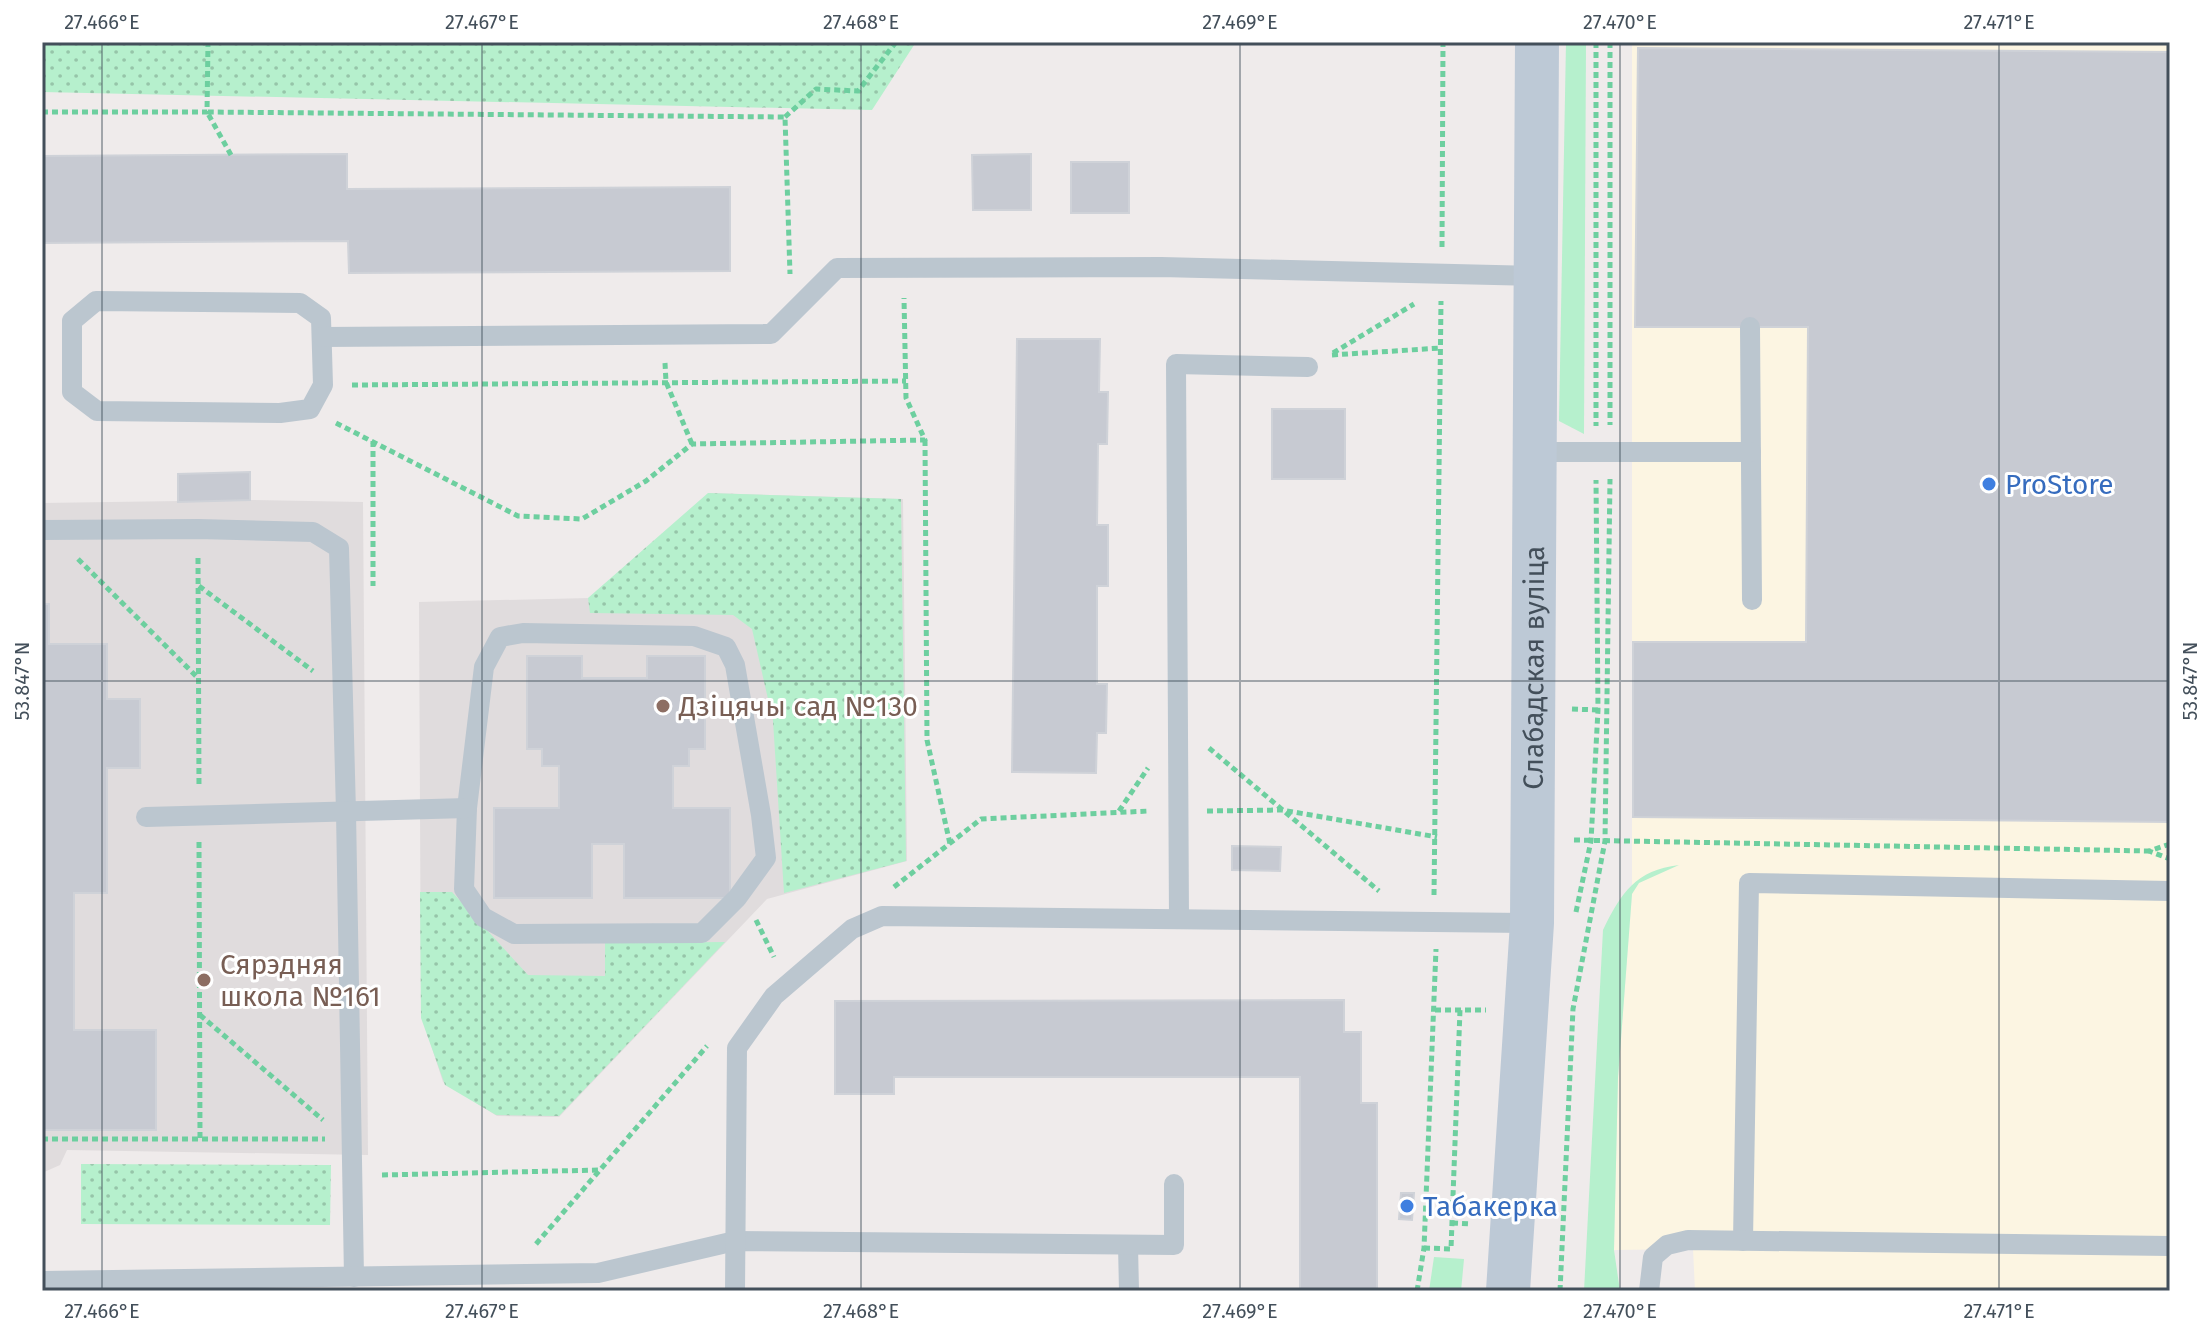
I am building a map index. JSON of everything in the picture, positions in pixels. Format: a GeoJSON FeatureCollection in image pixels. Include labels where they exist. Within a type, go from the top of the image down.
{"type":"FeatureCollection","features":[{"type":"Feature","properties":{"kind":"main road","name":"Слабадская вуліца"},"geometry":{"type":"LineString","coordinates":[[1508,1291],[1532,923],[1537,42]]}},
{"type":"Feature","properties":{"kind":"lane"},"geometry":{"type":"LineString","coordinates":[[322,337],[771,334],[837,268],[1161,267],[1441,280],[1535,276]]}},
{"type":"Feature","properties":{"kind":"lane"},"geometry":{"type":"LineString","coordinates":[[96,301],[300,303],[321,318],[323,385],[310,409],[280,413],[97,411],[72,392],[72,321],[96,301]]}},
{"type":"Feature","properties":{"kind":"lane"},"geometry":{"type":"LineString","coordinates":[[1750,327],[1752,600]]}},
{"type":"Feature","properties":{"kind":"lane"},"geometry":{"type":"LineString","coordinates":[[1179,919],[1176,364],[1308,367]]}},
{"type":"Feature","properties":{"kind":"lane"},"geometry":{"type":"LineString","coordinates":[[1534,452],[1751,452]]}},
{"type":"Feature","properties":{"kind":"lane"},"geometry":{"type":"LineString","coordinates":[[46,530],[313,532],[339,548],[354,1277]]}},
{"type":"Feature","properties":{"kind":"lane"},"geometry":{"type":"LineString","coordinates":[[523,633],[694,636],[726,647],[735,665],[766,858],[737,898],[702,933],[514,934],[483,917],[464,889],[467,808],[484,667],[500,637],[523,633]]}},
{"type":"Feature","properties":{"kind":"lane"},"geometry":{"type":"LineString","coordinates":[[146,817],[467,808]]}},
{"type":"Feature","properties":{"kind":"lane"},"geometry":{"type":"LineString","coordinates":[[1743,1241],[1749,883],[2170,891]]}},
{"type":"Feature","properties":{"kind":"lane"},"geometry":{"type":"LineString","coordinates":[[735,1291],[737,1048],[774,996],[852,929],[882,916],[1532,923]]}},
{"type":"Feature","properties":{"kind":"lane"},"geometry":{"type":"LineString","coordinates":[[42,1281],[598,1273],[735,1241],[1174,1245],[1174,1184]]}},
{"type":"Feature","properties":{"kind":"lane"},"geometry":{"type":"LineString","coordinates":[[1649,1291],[1653,1257],[1667,1245],[1688,1240],[2170,1246]]}},
{"type":"Feature","properties":{"kind":"lane"},"geometry":{"type":"LineString","coordinates":[[1128,1245],[1129,1291]]}},
{"type":"Feature","properties":{"kind":"path"},"geometry":{"type":"LineString","coordinates":[[208,42],[207,112],[231,155]]}},
{"type":"Feature","properties":{"kind":"path"},"geometry":{"type":"LineString","coordinates":[[42,112],[785,117],[816,89],[858,91],[896,42]]}},
{"type":"Feature","properties":{"kind":"path"},"geometry":{"type":"LineString","coordinates":[[1417,1291],[1424,1248],[1435,1010],[1443,42]]}},
{"type":"Feature","properties":{"kind":"path"},"geometry":{"type":"LineString","coordinates":[[1560,1291],[1573,1009],[1605,841],[1596,42]]}},
{"type":"Feature","properties":{"kind":"path"},"geometry":{"type":"LineString","coordinates":[[1575,921],[1591,841],[1598,710],[1610,42]]}},
{"type":"Feature","properties":{"kind":"path"},"geometry":{"type":"LineString","coordinates":[[785,117],[791,314]]}},
{"type":"Feature","properties":{"kind":"path"},"geometry":{"type":"LineString","coordinates":[[903,268],[906,398],[925,440],[927,740],[950,844]]}},
{"type":"Feature","properties":{"kind":"path"},"geometry":{"type":"LineString","coordinates":[[1441,280],[1331,355],[1441,348]]}},
{"type":"Feature","properties":{"kind":"path"},"geometry":{"type":"LineString","coordinates":[[664,334],[666,382],[692,444]]}},
{"type":"Feature","properties":{"kind":"path"},"geometry":{"type":"LineString","coordinates":[[323,385],[906,381]]}},
{"type":"Feature","properties":{"kind":"path"},"geometry":{"type":"LineString","coordinates":[[310,409],[518,516],[582,519],[646,481],[692,444],[925,440]]}},
{"type":"Feature","properties":{"kind":"path"},"geometry":{"type":"LineString","coordinates":[[373,441],[373,497]]}},
{"type":"Feature","properties":{"kind":"path"},"geometry":{"type":"LineString","coordinates":[[46,530],[198,678]]}},
{"type":"Feature","properties":{"kind":"path"},"geometry":{"type":"LineString","coordinates":[[198,586],[343,693]]}},
{"type":"Feature","properties":{"kind":"path"},"geometry":{"type":"LineString","coordinates":[[1564,709],[1598,710]]}},
{"type":"Feature","properties":{"kind":"path"},"geometry":{"type":"LineString","coordinates":[[1178,723],[1384,895]]}},
{"type":"Feature","properties":{"kind":"path"},"geometry":{"type":"LineString","coordinates":[[1282,810],[1437,837]]}},
{"type":"Feature","properties":{"kind":"path"},"geometry":{"type":"LineString","coordinates":[[1565,839],[2149,851],[2170,844]]}},
{"type":"Feature","properties":{"kind":"path"},"geometry":{"type":"LineString","coordinates":[[2149,851],[2170,859]]}},
{"type":"Feature","properties":{"kind":"path"},"geometry":{"type":"LineString","coordinates":[[737,898],[753,914],[776,962]]}},
{"type":"Feature","properties":{"kind":"path"},"geometry":{"type":"LineString","coordinates":[[1424,1248],[1451,1249],[1460,1010]]}},
{"type":"Feature","properties":{"kind":"path"},"geometry":{"type":"LineString","coordinates":[[200,1014],[349,1139]]}},
{"type":"Feature","properties":{"kind":"path"},"geometry":{"type":"LineString","coordinates":[[42,1139],[349,1139]]}},
{"type":"Feature","properties":{"kind":"path"},"geometry":{"type":"LineString","coordinates":[[353,1175],[601,1170]]}},
{"type":"Feature","properties":{"kind":"shaded area"},"geometry":{"type":"Polygon","coordinates":[[[1632,42],[2170,42],[2170,1291],[1695,1291],[1693,1249],[1614,1250],[1618,1078],[1632,894],[1632,42]]]}},
{"type":"Feature","properties":{"kind":"shaded area","name":"Дзіцячы сад №130"},"geometry":{"type":"Polygon","coordinates":[[[709,493],[903,499],[907,861],[767,899],[559,1117],[497,1116],[443,1082],[421,1014],[419,602],[589,598],[709,493]]]}},
{"type":"Feature","properties":{"kind":"shaded area","name":"Сярэдняя школа №161"},"geometry":{"type":"Polygon","coordinates":[[[363,502],[368,1155],[67,1150],[60,1165],[42,1173],[42,503],[363,502]]]}},
{"type":"Feature","properties":{"kind":"green space"},"geometry":{"type":"Polygon","coordinates":[[[42,42],[916,42],[872,110],[42,92],[42,42]]]}},
{"type":"Feature","properties":{"kind":"green space"},"geometry":{"type":"Polygon","coordinates":[[[1566,42],[1586,42],[1584,434],[1559,421],[1566,42]]]}},
{"type":"Feature","properties":{"kind":"green space"},"geometry":{"type":"Polygon","coordinates":[[[708,493],[901,499],[906,861],[784,893],[773,721],[752,629],[733,615],[590,613],[588,598],[708,493]]]}},
{"type":"Feature","properties":{"kind":"green space"},"geometry":{"type":"Polygon","coordinates":[[[1679,865],[1639,883],[1632,894],[1618,1078],[1614,1250],[1620,1291],[1584,1291],[1603,930],[1624,894],[1641,878],[1679,865]]]}},
{"type":"Feature","properties":{"kind":"green space"},"geometry":{"type":"Polygon","coordinates":[[[420,892],[452,892],[528,975],[605,976],[605,943],[725,942],[559,1116],[496,1115],[445,1085],[421,1018],[420,892]]]}},
{"type":"Feature","properties":{"kind":"green space"},"geometry":{"type":"Polygon","coordinates":[[[81,1164],[331,1165],[330,1225],[81,1224],[81,1164]]]}},
{"type":"Feature","properties":{"kind":"green space"},"geometry":{"type":"Polygon","coordinates":[[[1434,1257],[1464,1259],[1461,1291],[1429,1291],[1434,1257]]]}},
{"type":"Feature","properties":{"kind":"building","name":"ProStore"},"geometry":{"type":"Polygon","coordinates":[[[1638,48],[2170,52],[2170,822],[1633,817],[1633,642],[1806,642],[1808,327],[1635,327],[1638,48]]]}},
{"type":"Feature","properties":{"kind":"building"},"geometry":{"type":"Polygon","coordinates":[[[347,154],[347,189],[730,187],[730,271],[349,273],[348,241],[42,243],[42,156],[347,154]]]}},
{"type":"Feature","properties":{"kind":"building"},"geometry":{"type":"Polygon","coordinates":[[[1031,154],[1031,210],[973,210],[972,155],[1031,154]]]}},
{"type":"Feature","properties":{"kind":"building"},"geometry":{"type":"Polygon","coordinates":[[[1071,162],[1129,162],[1129,213],[1071,213],[1071,162]]]}},
{"type":"Feature","properties":{"kind":"building"},"geometry":{"type":"Polygon","coordinates":[[[1017,339],[1100,339],[1099,392],[1108,392],[1107,444],[1098,444],[1097,525],[1108,525],[1108,586],[1097,586],[1097,684],[1107,684],[1106,733],[1097,733],[1096,773],[1012,772],[1017,339]]]}},
{"type":"Feature","properties":{"kind":"building"},"geometry":{"type":"Polygon","coordinates":[[[1272,409],[1345,409],[1345,479],[1272,479],[1272,409]]]}},
{"type":"Feature","properties":{"kind":"building"},"geometry":{"type":"Polygon","coordinates":[[[250,472],[250,500],[178,502],[178,474],[250,472]]]}},
{"type":"Feature","properties":{"kind":"building"},"geometry":{"type":"Polygon","coordinates":[[[42,604],[49,604],[49,644],[107,644],[107,699],[140,699],[140,768],[107,768],[107,893],[74,893],[74,1030],[156,1030],[156,1130],[42,1130],[42,604]]]}},
{"type":"Feature","properties":{"kind":"building"},"geometry":{"type":"Polygon","coordinates":[[[527,656],[582,656],[582,678],[647,678],[647,656],[705,656],[705,749],[689,749],[689,766],[673,766],[673,808],[730,808],[730,898],[624,898],[624,844],[592,844],[592,898],[494,898],[494,808],[559,808],[559,766],[542,766],[542,749],[527,749],[527,656]]]}},
{"type":"Feature","properties":{"kind":"building"},"geometry":{"type":"Polygon","coordinates":[[[1232,846],[1281,847],[1280,871],[1232,870],[1232,846]]]}},
{"type":"Feature","properties":{"kind":"building"},"geometry":{"type":"Polygon","coordinates":[[[1344,1000],[1344,1032],[1361,1032],[1361,1103],[1377,1103],[1377,1291],[1300,1291],[1300,1077],[894,1077],[894,1094],[835,1094],[835,1001],[1344,1000]]]}},
{"type":"Feature","properties":{"kind":"building","name":"Табакерка"},"geometry":{"type":"Polygon","coordinates":[[[1401,1193],[1414,1193],[1412,1220],[1399,1219],[1401,1193]]]}},
{"type":"Feature","properties":{"kind":"place","name":"ProStore"},"geometry":{"type":"Point","coordinates":[1989,484]}},
{"type":"Feature","properties":{"kind":"place","name":"Дзіцячы сад №130"},"geometry":{"type":"Point","coordinates":[663,706]}},
{"type":"Feature","properties":{"kind":"place","name":"Сярэдняя школа №161"},"geometry":{"type":"Point","coordinates":[204,980]}},
{"type":"Feature","properties":{"kind":"place","name":"Табакерка"},"geometry":{"type":"Point","coordinates":[1407,1206]}}]}
